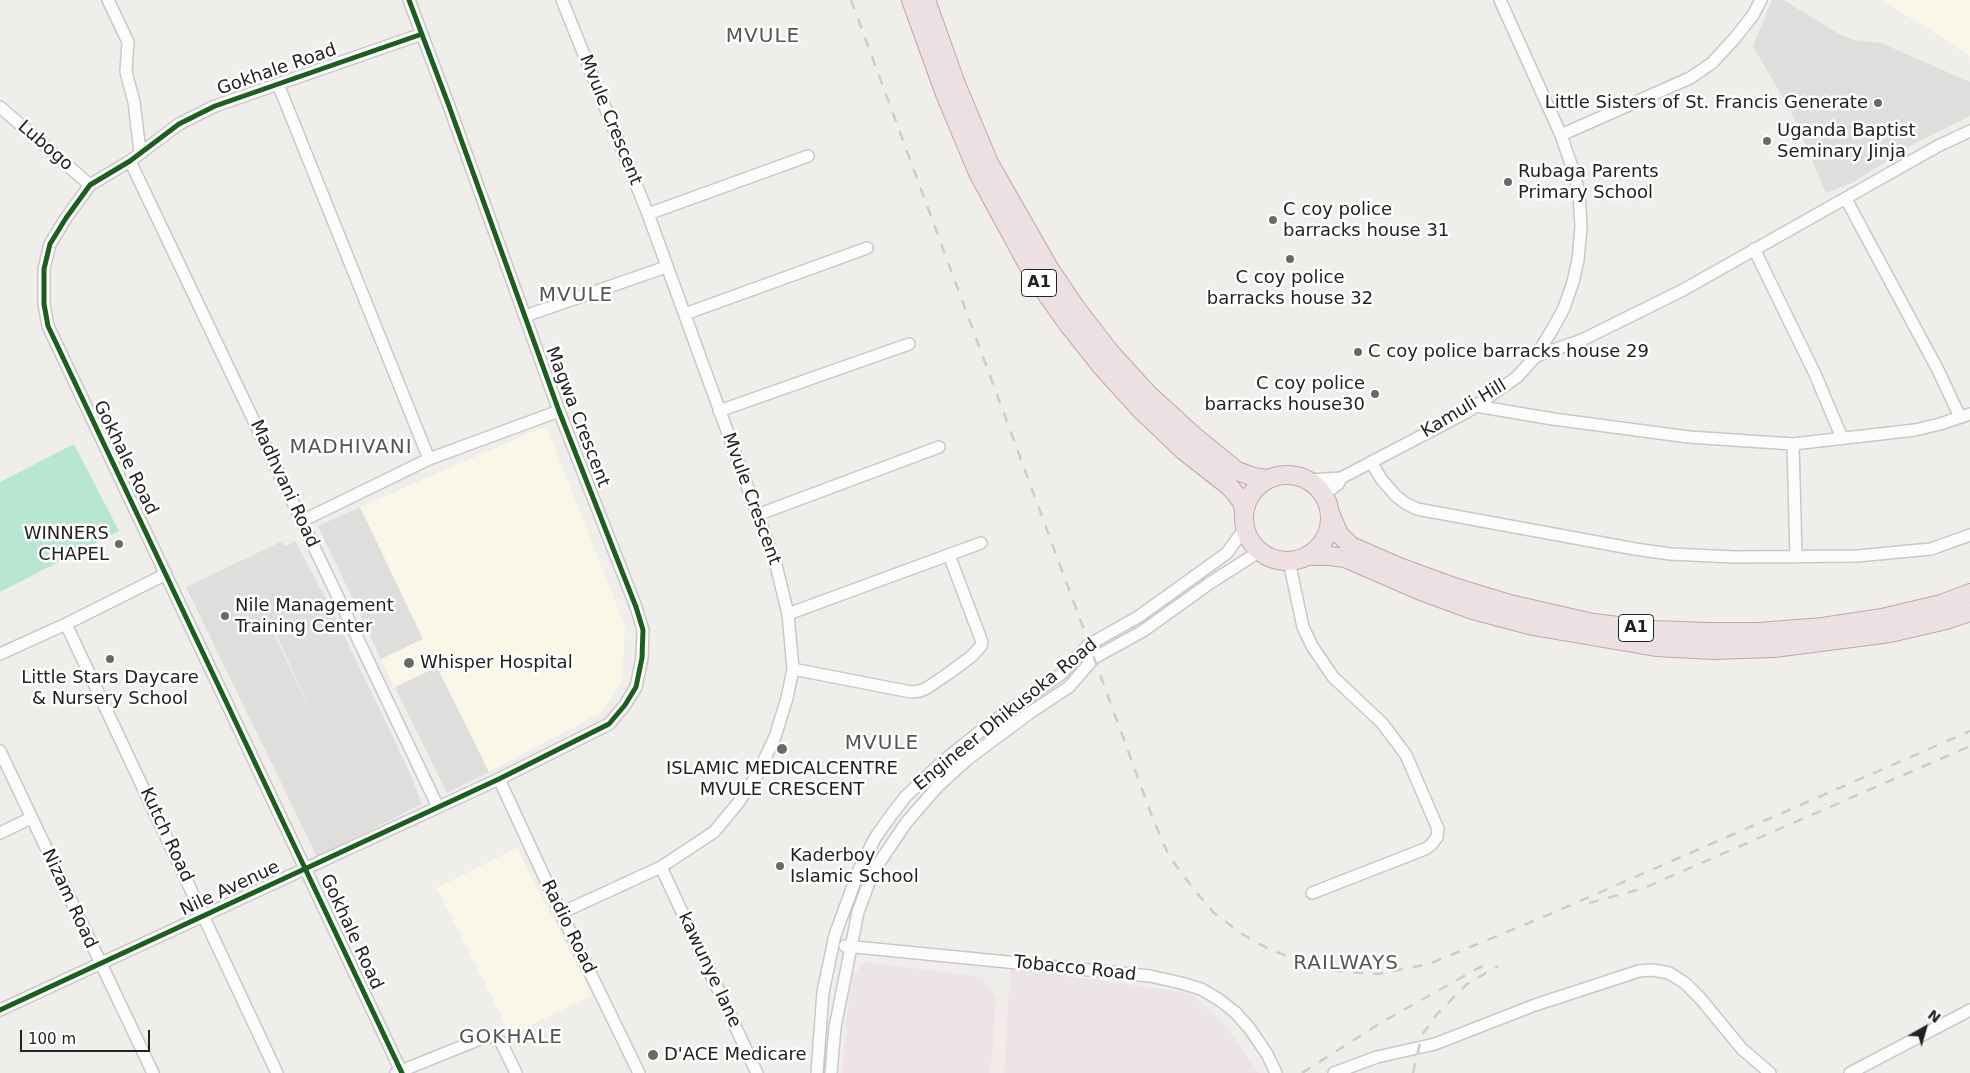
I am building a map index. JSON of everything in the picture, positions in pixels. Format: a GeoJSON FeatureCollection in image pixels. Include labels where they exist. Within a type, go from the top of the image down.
{"type":"FeatureCollection","features":[{"type":"Feature","properties":{"kind":"highway","name":"A1"},"geometry":{"type":"LineString","coordinates":[[911,0],[944,94],[978,174],[1036,278],[1067,323],[1101,366],[1140,409],[1184,451],[1230,487],[1242,502],[1251,540],[1260,551]]}},
{"type":"Feature","properties":{"kind":"highway","name":"A1"},"geometry":{"type":"LineString","coordinates":[[926,0],[956,84],[989,163],[1049,268],[1076,308],[1110,352],[1148,394],[1194,436],[1237,471],[1267,479],[1280,475],[1295,475],[1308,480],[1323,495],[1339,534],[1351,546],[1399,567],[1451,586],[1510,604],[1593,623],[1653,630],[1759,632],[1823,627],[1882,618],[1941,604],[1970,593]]}},
{"type":"Feature","properties":{"kind":"highway"},"geometry":{"type":"LineString","coordinates":[[1245,520],[1248,499],[1256,488],[1267,479]]}},
{"type":"Feature","properties":{"kind":"highway","name":"A1"},"geometry":{"type":"LineString","coordinates":[[1307,556],[1325,538],[1330,524],[1330,513]]}},
{"type":"Feature","properties":{"kind":"highway"},"geometry":{"type":"LineString","coordinates":[[1260,551],[1274,558],[1289,561]]}},
{"type":"Feature","properties":{"kind":"highway","name":"A1"},"geometry":{"type":"LineString","coordinates":[[1289,561],[1307,556],[1345,558],[1421,591],[1473,610],[1533,626],[1656,648],[1714,650],[1774,648],[1890,633],[1946,620],[1970,612]]}},
{"type":"Feature","properties":{"kind":"street"},"geometry":{"type":"LineString","coordinates":[[108,0],[128,42],[126,72],[134,102],[140,152]]}},
{"type":"Feature","properties":{"kind":"street","name":"Magwa Crescent"},"geometry":{"type":"LineString","coordinates":[[409,0],[559,411],[636,607],[643,630],[642,658],[636,686],[626,705],[609,724],[499,779]]}},
{"type":"Feature","properties":{"kind":"street","name":"Mvule Crescent"},"geometry":{"type":"LineString","coordinates":[[561,913],[661,867],[714,832],[757,775],[775,737],[787,698],[793,669],[788,614],[776,565],[648,214],[562,0]]}},
{"type":"Feature","properties":{"kind":"street","name":"Kamuli Hill"},"geometry":{"type":"LineString","coordinates":[[1308,480],[1341,478],[1476,406],[1517,377],[1536,356],[1564,308],[1578,260],[1581,227],[1578,193],[1573,170],[1561,135],[1500,0]]}},
{"type":"Feature","properties":{"kind":"street"},"geometry":{"type":"LineString","coordinates":[[1561,135],[1690,78],[1712,63],[1753,15],[1761,0]]}},
{"type":"Feature","properties":{"kind":"street","name":"Gokhale Road"},"geometry":{"type":"LineString","coordinates":[[400,1072],[306,868],[48,326],[44,304],[44,269],[50,244],[66,218],[90,186],[130,161],[179,124],[215,106],[422,34]]}},
{"type":"Feature","properties":{"kind":"street"},"geometry":{"type":"LineString","coordinates":[[278,84],[429,460]]}},
{"type":"Feature","properties":{"kind":"street","name":"Lubogo"},"geometry":{"type":"LineString","coordinates":[[0,107],[90,186]]}},
{"type":"Feature","properties":{"kind":"street"},"geometry":{"type":"LineString","coordinates":[[1536,356],[1582,340],[1683,290],[1938,146],[1970,131]]}},
{"type":"Feature","properties":{"kind":"street"},"geometry":{"type":"LineString","coordinates":[[648,214],[808,156]]}},
{"type":"Feature","properties":{"kind":"street","name":"Madhvani Road"},"geometry":{"type":"LineString","coordinates":[[130,161],[438,807]]}},
{"type":"Feature","properties":{"kind":"street"},"geometry":{"type":"LineString","coordinates":[[1476,406],[1553,419],[1689,437],[1793,444],[1915,430],[1965,416],[1938,370],[1846,199]]}},
{"type":"Feature","properties":{"kind":"street"},"geometry":{"type":"LineString","coordinates":[[684,314],[867,248]]}},
{"type":"Feature","properties":{"kind":"street"},"geometry":{"type":"LineString","coordinates":[[1754,249],[1814,374],[1842,438]]}},
{"type":"Feature","properties":{"kind":"street"},"geometry":{"type":"LineString","coordinates":[[525,316],[666,267]]}},
{"type":"Feature","properties":{"kind":"street"},"geometry":{"type":"LineString","coordinates":[[719,411],[909,344]]}},
{"type":"Feature","properties":{"kind":"street"},"geometry":{"type":"LineString","coordinates":[[302,521],[429,460],[559,411]]}},
{"type":"Feature","properties":{"kind":"street"},"geometry":{"type":"LineString","coordinates":[[1793,444],[1796,557]]}},
{"type":"Feature","properties":{"kind":"street"},"geometry":{"type":"LineString","coordinates":[[757,515],[939,448]]}},
{"type":"Feature","properties":{"kind":"street"},"geometry":{"type":"LineString","coordinates":[[1371,462],[1388,487],[1405,503],[1417,509],[1670,554],[1796,557],[1857,556],[1931,549],[1970,535]]}},
{"type":"Feature","properties":{"kind":"street","name":"Kamuli Hill"},"geometry":{"type":"LineString","coordinates":[[1323,495],[1338,484],[1341,478]]}},
{"type":"Feature","properties":{"kind":"street","name":"Engineer Dhikusoka Road"},"geometry":{"type":"LineString","coordinates":[[817,1073],[823,992],[833,945],[846,903],[859,870],[875,838],[906,796],[987,726],[1061,674],[1088,645],[1138,617],[1227,553],[1245,520]]}},
{"type":"Feature","properties":{"kind":"street"},"geometry":{"type":"LineString","coordinates":[[788,614],[982,543]]}},
{"type":"Feature","properties":{"kind":"street","name":"Engineer Dhikusoka Road"},"geometry":{"type":"LineString","coordinates":[[831,1073],[835,1027],[858,912],[879,863],[906,823],[938,786],[969,758],[1069,687],[1094,658],[1144,631],[1210,583],[1260,551]]}},
{"type":"Feature","properties":{"kind":"street"},"geometry":{"type":"LineString","coordinates":[[793,669],[911,692],[927,688],[949,673],[972,656],[981,646],[982,642],[949,555]]}},
{"type":"Feature","properties":{"kind":"street"},"geometry":{"type":"LineString","coordinates":[[1289,561],[1303,627],[1312,646],[1333,677],[1382,722],[1406,755],[1438,829],[1437,837],[1425,849],[1312,893]]}},
{"type":"Feature","properties":{"kind":"street"},"geometry":{"type":"LineString","coordinates":[[0,654],[66,624],[166,574]]}},
{"type":"Feature","properties":{"kind":"street","name":"Kutch Road"},"geometry":{"type":"LineString","coordinates":[[66,624],[277,1073]]}},
{"type":"Feature","properties":{"kind":"street","name":"Nizam Road"},"geometry":{"type":"LineString","coordinates":[[0,751],[153,1073]]}},
{"type":"Feature","properties":{"kind":"street","name":"Nile Avenue"},"geometry":{"type":"LineString","coordinates":[[0,1010],[499,779]]}},
{"type":"Feature","properties":{"kind":"street","name":"Radio Road"},"geometry":{"type":"LineString","coordinates":[[499,779],[561,913],[639,1073]]}},
{"type":"Feature","properties":{"kind":"street"},"geometry":{"type":"LineString","coordinates":[[0,833],[31,818]]}},
{"type":"Feature","properties":{"kind":"street","name":"kawunye lane"},"geometry":{"type":"LineString","coordinates":[[661,867],[757,1073]]}},
{"type":"Feature","properties":{"kind":"street","name":"Tobacco Road"},"geometry":{"type":"LineString","coordinates":[[833,945],[1150,976],[1181,983],[1201,990],[1218,999],[1235,1012],[1254,1035],[1276,1073]]}},
{"type":"Feature","properties":{"kind":"street"},"geometry":{"type":"LineString","coordinates":[[1334,1073],[1377,1058],[1435,1044],[1535,1005],[1639,971],[1653,970],[1669,973],[1685,983],[1700,998],[1742,1049],[1770,1073]]}},
{"type":"Feature","properties":{"kind":"street"},"geometry":{"type":"LineString","coordinates":[[1850,1073],[1970,1010]]}},
{"type":"Feature","properties":{"kind":"street"},"geometry":{"type":"LineString","coordinates":[[400,1072],[485,1037],[494,1037],[501,1042],[516,1073]]}},
{"type":"Feature","properties":{"kind":"shaded area","name":"Little Sisters of St. Francis Generate"},"geometry":{"type":"Polygon","coordinates":[[[1772,0],[1784,0],[1839,34],[1854,40],[1881,43],[1970,82],[1970,116],[1917,142],[1852,183],[1826,193],[1792,114],[1753,46],[1772,0]]]}},
{"type":"Feature","properties":{"kind":"shaded area"},"geometry":{"type":"Polygon","coordinates":[[[1882,0],[1970,0],[1970,57],[1943,38],[1882,0]]]}},
{"type":"Feature","properties":{"kind":"shaded area"},"geometry":{"type":"Polygon","coordinates":[[[546,426],[625,627],[622,681],[600,713],[489,772],[437,667],[394,687],[381,659],[423,639],[360,507],[546,426]]]}},
{"type":"Feature","properties":{"kind":"shaded area"},"geometry":{"type":"Polygon","coordinates":[[[360,507],[424,639],[381,659],[318,526],[360,507]]]}},
{"type":"Feature","properties":{"kind":"shaded area"},"geometry":{"type":"Polygon","coordinates":[[[295,541],[331,608],[410,773],[422,804],[317,857],[186,587],[280,542],[286,546],[295,541]],[[268,618],[323,738],[276,634],[268,618]]]}},
{"type":"Feature","properties":{"kind":"shaded area"},"geometry":{"type":"Polygon","coordinates":[[[437,667],[489,772],[447,793],[395,687],[437,667]]]}},
{"type":"Feature","properties":{"kind":"shaded area"},"geometry":{"type":"Polygon","coordinates":[[[517,848],[592,995],[511,1035],[437,888],[517,848]]]}},
{"type":"Feature","properties":{"kind":"shaded area"},"geometry":{"type":"Polygon","coordinates":[[[866,962],[982,977],[996,998],[991,1073],[842,1073],[851,976],[866,962]]]}},
{"type":"Feature","properties":{"kind":"shaded area"},"geometry":{"type":"Polygon","coordinates":[[[1010,968],[1190,993],[1227,1027],[1259,1073],[1004,1073],[1010,968]]]}},
{"type":"Feature","properties":{"kind":"green space"},"geometry":{"type":"Polygon","coordinates":[[[74,444],[119,531],[0,592],[0,482],[74,444]]]}},
{"type":"Feature","properties":{"kind":"railway"},"geometry":{"type":"LineString","coordinates":[[851,0],[1153,819],[1169,856],[1192,887],[1214,913],[1242,934],[1267,948],[1301,962],[1337,971],[1378,974],[1429,964],[1555,912],[1970,731]]}},
{"type":"Feature","properties":{"kind":"railway"},"geometry":{"type":"LineString","coordinates":[[1589,903],[1644,888],[1970,746]]}},
{"type":"Feature","properties":{"kind":"railway"},"geometry":{"type":"LineString","coordinates":[[1302,1073],[1382,1022],[1484,965]]}},
{"type":"Feature","properties":{"kind":"railway"},"geometry":{"type":"LineString","coordinates":[[1413,1073],[1422,1035],[1437,1014],[1467,984],[1498,966]]}},
{"type":"Feature","properties":{"kind":"cycle path"},"geometry":{"type":"LineString","coordinates":[[0,1010],[499,779],[609,724],[625,705],[636,687],[642,658],[643,630],[636,607],[559,411],[409,0]]}},
{"type":"Feature","properties":{"kind":"cycle path"},"geometry":{"type":"LineString","coordinates":[[402,1073],[48,326],[44,304],[44,269],[50,244],[90,185],[130,161],[179,124],[215,106],[422,34]]}},
{"type":"Feature","properties":{"kind":"place","name":"Little Sisters of St. Francis Generate"},"geometry":{"type":"Point","coordinates":[1878,103]}},
{"type":"Feature","properties":{"kind":"place","name":"Uganda Baptist Seminary Jinja"},"geometry":{"type":"Point","coordinates":[1767,141]}},
{"type":"Feature","properties":{"kind":"place","name":"Rubaga Parents Primary School"},"geometry":{"type":"Point","coordinates":[1508,182]}},
{"type":"Feature","properties":{"kind":"place","name":"C coy police barracks house 31"},"geometry":{"type":"Point","coordinates":[1273,220]}},
{"type":"Feature","properties":{"kind":"place","name":"C coy police barracks house 32"},"geometry":{"type":"Point","coordinates":[1290,259]}},
{"type":"Feature","properties":{"kind":"place","name":"C coy police barracks house 29"},"geometry":{"type":"Point","coordinates":[1358,352]}},
{"type":"Feature","properties":{"kind":"place","name":"C coy police barracks house30"},"geometry":{"type":"Point","coordinates":[1375,394]}},
{"type":"Feature","properties":{"kind":"place","name":"WINNERS CHAPEL"},"geometry":{"type":"Point","coordinates":[119,544]}},
{"type":"Feature","properties":{"kind":"place","name":"Nile Management Training Center"},"geometry":{"type":"Point","coordinates":[225,616]}},
{"type":"Feature","properties":{"kind":"place","name":"Little Stars Daycare & Nursery School"},"geometry":{"type":"Point","coordinates":[110,659]}},
{"type":"Feature","properties":{"kind":"place","name":"Whisper Hospital"},"geometry":{"type":"Point","coordinates":[409,663]}},
{"type":"Feature","properties":{"kind":"place","name":"ISLAMIC MEDICALCENTRE MVULE CRESCENT"},"geometry":{"type":"Point","coordinates":[782,749]}},
{"type":"Feature","properties":{"kind":"place","name":"Kaderboy Islamic School"},"geometry":{"type":"Point","coordinates":[780,866]}},
{"type":"Feature","properties":{"kind":"place","name":"D'ACE Medicare"},"geometry":{"type":"Point","coordinates":[653,1055]}},
{"type":"Feature","properties":{"kind":"district","name":"MVULE"},"geometry":{"type":"Point","coordinates":[763,37]}},
{"type":"Feature","properties":{"kind":"district","name":"MVULE"},"geometry":{"type":"Point","coordinates":[576,296]}},
{"type":"Feature","properties":{"kind":"district","name":"MADHIVANI"},"geometry":{"type":"Point","coordinates":[351,448]}},
{"type":"Feature","properties":{"kind":"district","name":"MVULE"},"geometry":{"type":"Point","coordinates":[882,744]}},
{"type":"Feature","properties":{"kind":"district","name":"RAILWAYS"},"geometry":{"type":"Point","coordinates":[1346,964]}},
{"type":"Feature","properties":{"kind":"district","name":"GOKHALE"},"geometry":{"type":"Point","coordinates":[511,1038]}}]}
